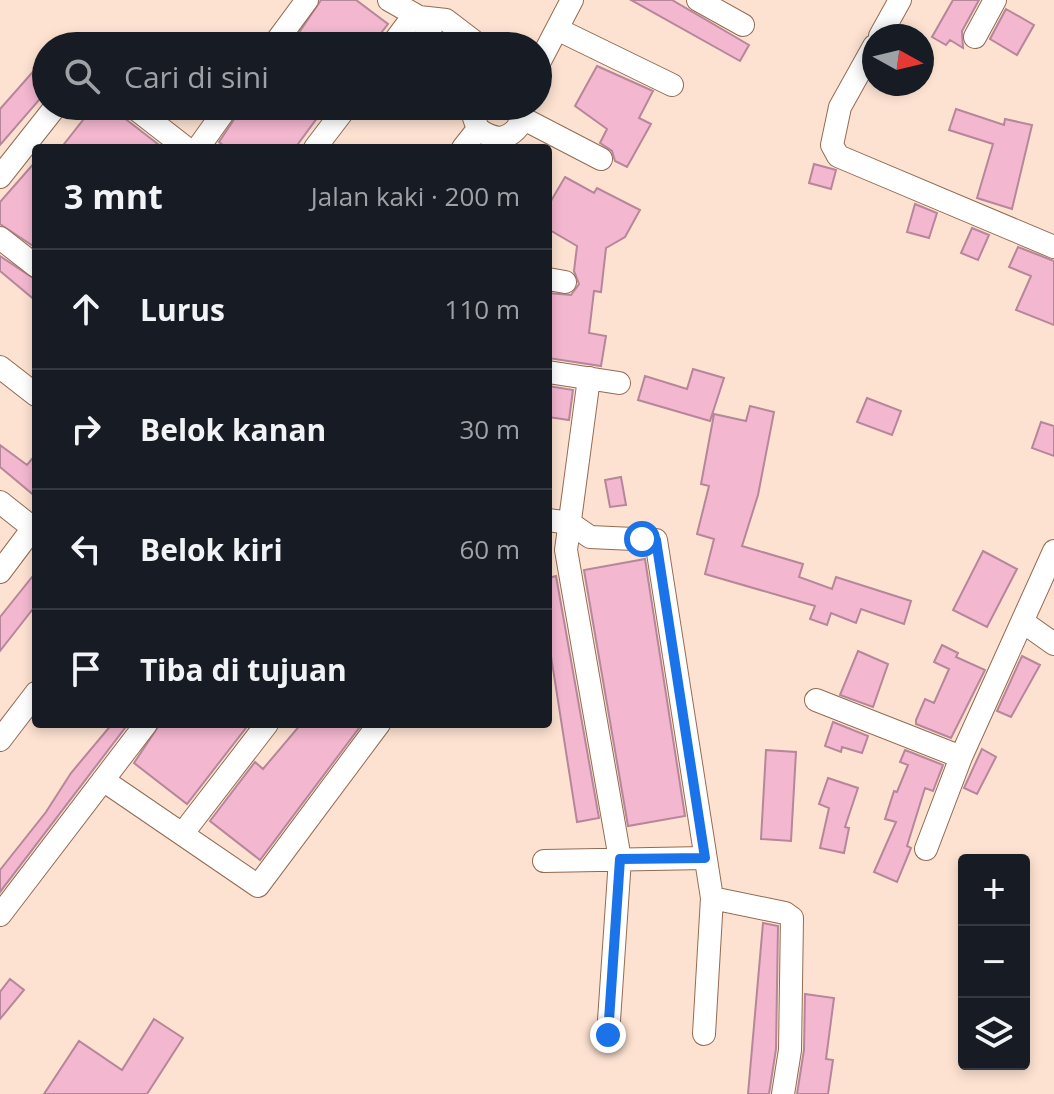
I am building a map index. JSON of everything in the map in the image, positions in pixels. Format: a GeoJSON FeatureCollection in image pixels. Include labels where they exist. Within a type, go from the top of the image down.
{"type":"FeatureCollection","features":[{"type":"Feature","properties":{"kind":"street"},"geometry":{"type":"LineString","coordinates":[[283,32],[307,0]]}},
{"type":"Feature","properties":{"kind":"street"},"geometry":{"type":"LineString","coordinates":[[389,0],[416,16],[446,20],[462,32]]}},
{"type":"Feature","properties":{"kind":"street"},"geometry":{"type":"LineString","coordinates":[[552,38],[572,0]]}},
{"type":"Feature","properties":{"kind":"street"},"geometry":{"type":"LineString","coordinates":[[698,0],[743,25]]}},
{"type":"Feature","properties":{"kind":"street"},"geometry":{"type":"LineString","coordinates":[[887,24],[900,0]]}},
{"type":"Feature","properties":{"kind":"street"},"geometry":{"type":"LineString","coordinates":[[975,37],[995,0]]}},
{"type":"Feature","properties":{"kind":"street"},"geometry":{"type":"LineString","coordinates":[[403,32],[416,16]]}},
{"type":"Feature","properties":{"kind":"street"},"geometry":{"type":"LineString","coordinates":[[416,16],[428,32]]}},
{"type":"Feature","properties":{"kind":"street"},"geometry":{"type":"LineString","coordinates":[[557,29],[672,85]]}},
{"type":"Feature","properties":{"kind":"street"},"geometry":{"type":"LineString","coordinates":[[862,68],[840,107],[832,145],[838,156],[1054,247]]}},
{"type":"Feature","properties":{"kind":"street"},"geometry":{"type":"LineString","coordinates":[[0,177],[32,144],[47,120]]}},
{"type":"Feature","properties":{"kind":"street"},"geometry":{"type":"LineString","coordinates":[[150,120],[181,144]]}},
{"type":"Feature","properties":{"kind":"street"},"geometry":{"type":"LineString","coordinates":[[201,144],[218,120]]}},
{"type":"Feature","properties":{"kind":"street"},"geometry":{"type":"LineString","coordinates":[[318,144],[336,120]]}},
{"type":"Feature","properties":{"kind":"street"},"geometry":{"type":"LineString","coordinates":[[466,144],[478,129],[477,120]]}},
{"type":"Feature","properties":{"kind":"street"},"geometry":{"type":"LineString","coordinates":[[478,129],[498,139],[517,126],[601,159]]}},
{"type":"Feature","properties":{"kind":"street"},"geometry":{"type":"LineString","coordinates":[[0,238],[32,263]]}},
{"type":"Feature","properties":{"kind":"street"},"geometry":{"type":"LineString","coordinates":[[0,367],[32,392]]}},
{"type":"Feature","properties":{"kind":"street"},"geometry":{"type":"LineString","coordinates":[[552,373],[619,383]]}},
{"type":"Feature","properties":{"kind":"street"},"geometry":{"type":"LineString","coordinates":[[589,378],[559,522],[557,550],[620,859],[608,1035]]}},
{"type":"Feature","properties":{"kind":"street"},"geometry":{"type":"LineString","coordinates":[[0,502],[32,525]]}},
{"type":"Feature","properties":{"kind":"street"},"geometry":{"type":"LineString","coordinates":[[559,522],[590,537],[656,540],[712,898],[704,1034]]}},
{"type":"Feature","properties":{"kind":"street"},"geometry":{"type":"LineString","coordinates":[[0,572],[32,529]]}},
{"type":"Feature","properties":{"kind":"street"},"geometry":{"type":"LineString","coordinates":[[557,550],[590,537]]}},
{"type":"Feature","properties":{"kind":"street"},"geometry":{"type":"LineString","coordinates":[[926,849],[961,757],[1054,551]]}},
{"type":"Feature","properties":{"kind":"street"},"geometry":{"type":"LineString","coordinates":[[1023,622],[1054,644]]}},
{"type":"Feature","properties":{"kind":"street"},"geometry":{"type":"LineString","coordinates":[[0,740],[32,698]]}},
{"type":"Feature","properties":{"kind":"street"},"geometry":{"type":"LineString","coordinates":[[816,700],[961,757]]}},
{"type":"Feature","properties":{"kind":"street"},"geometry":{"type":"LineString","coordinates":[[0,915],[143,728]]}},
{"type":"Feature","properties":{"kind":"street"},"geometry":{"type":"LineString","coordinates":[[183,833],[264,728]]}},
{"type":"Feature","properties":{"kind":"street"},"geometry":{"type":"LineString","coordinates":[[103,780],[258,886],[376,728]]}},
{"type":"Feature","properties":{"kind":"street"},"geometry":{"type":"LineString","coordinates":[[544,861],[705,858]]}},
{"type":"Feature","properties":{"kind":"street"},"geometry":{"type":"LineString","coordinates":[[712,898],[785,913],[792,918],[790,1050],[783,1094]]}},
{"type":"Feature","properties":{"kind":"building"},"geometry":{"type":"Polygon","coordinates":[[[321,0],[356,0],[388,24],[382,32],[299,32],[321,0]]]}},
{"type":"Feature","properties":{"kind":"building"},"geometry":{"type":"Polygon","coordinates":[[[631,0],[672,0],[749,45],[740,61],[631,0]]]}},
{"type":"Feature","properties":{"kind":"building"},"geometry":{"type":"Polygon","coordinates":[[[953,0],[979,0],[962,31],[963,48],[950,40],[946,45],[934,38],[953,0]]]}},
{"type":"Feature","properties":{"kind":"building"},"geometry":{"type":"Polygon","coordinates":[[[1006,9],[1034,25],[1017,55],[990,39],[1006,9]]]}},
{"type":"Feature","properties":{"kind":"building"},"geometry":{"type":"Polygon","coordinates":[[[597,66],[653,91],[639,118],[651,124],[627,167],[615,161],[612,151],[600,143],[607,129],[575,106],[597,66]]]}},
{"type":"Feature","properties":{"kind":"building"},"geometry":{"type":"Polygon","coordinates":[[[32,73],[32,108],[0,145],[0,109],[32,73]]]}},
{"type":"Feature","properties":{"kind":"building"},"geometry":{"type":"Polygon","coordinates":[[[956,109],[1004,125],[1005,119],[1032,125],[1012,209],[977,198],[993,144],[949,130],[956,109]]]}},
{"type":"Feature","properties":{"kind":"building"},"geometry":{"type":"Polygon","coordinates":[[[83,120],[127,120],[158,144],[64,144],[83,120]]]}},
{"type":"Feature","properties":{"kind":"building"},"geometry":{"type":"Polygon","coordinates":[[[234,120],[316,120],[298,144],[219,142],[234,120]]]}},
{"type":"Feature","properties":{"kind":"building"},"geometry":{"type":"Polygon","coordinates":[[[814,164],[836,170],[831,189],[809,183],[814,164]]]}},
{"type":"Feature","properties":{"kind":"building"},"geometry":{"type":"Polygon","coordinates":[[[32,166],[32,245],[0,224],[0,202],[32,166]]]}},
{"type":"Feature","properties":{"kind":"building"},"geometry":{"type":"Polygon","coordinates":[[[565,177],[594,193],[597,188],[640,210],[625,237],[606,248],[601,292],[594,291],[589,333],[606,336],[601,366],[552,359],[552,293],[571,295],[579,284],[574,271],[577,246],[552,231],[552,199],[565,177]]]}},
{"type":"Feature","properties":{"kind":"building"},"geometry":{"type":"Polygon","coordinates":[[[915,204],[937,213],[929,238],[907,232],[915,204]]]}},
{"type":"Feature","properties":{"kind":"building"},"geometry":{"type":"Polygon","coordinates":[[[972,228],[989,235],[978,260],[961,253],[972,228]]]}},
{"type":"Feature","properties":{"kind":"building"},"geometry":{"type":"Polygon","coordinates":[[[1018,247],[1054,261],[1054,325],[1016,310],[1031,276],[1009,267],[1018,247]]]}},
{"type":"Feature","properties":{"kind":"building"},"geometry":{"type":"Polygon","coordinates":[[[0,256],[32,277],[32,298],[0,271],[0,256]]]}},
{"type":"Feature","properties":{"kind":"building"},"geometry":{"type":"Polygon","coordinates":[[[693,369],[724,378],[710,421],[638,400],[645,376],[687,389],[693,369]]]}},
{"type":"Feature","properties":{"kind":"building"},"geometry":{"type":"Polygon","coordinates":[[[552,387],[573,390],[569,420],[552,418],[552,387]]]}},
{"type":"Feature","properties":{"kind":"building"},"geometry":{"type":"Polygon","coordinates":[[[867,398],[901,411],[892,435],[857,422],[867,398]]]}},
{"type":"Feature","properties":{"kind":"building"},"geometry":{"type":"Polygon","coordinates":[[[750,406],[774,412],[758,495],[742,546],[803,564],[799,577],[832,589],[836,577],[911,601],[904,624],[861,609],[856,623],[831,613],[827,625],[810,619],[815,606],[705,574],[714,539],[697,534],[709,486],[701,484],[714,414],[746,421],[750,406]]]}},
{"type":"Feature","properties":{"kind":"building"},"geometry":{"type":"Polygon","coordinates":[[[1041,422],[1054,426],[1054,456],[1032,448],[1041,422]]]}},
{"type":"Feature","properties":{"kind":"building"},"geometry":{"type":"Polygon","coordinates":[[[0,445],[27,465],[32,459],[32,494],[0,467],[0,445]]]}},
{"type":"Feature","properties":{"kind":"building"},"geometry":{"type":"Polygon","coordinates":[[[621,477],[626,505],[610,507],[605,480],[621,477]]]}},
{"type":"Feature","properties":{"kind":"building"},"geometry":{"type":"Polygon","coordinates":[[[983,551],[1017,569],[987,627],[953,610],[983,551]]]}},
{"type":"Feature","properties":{"kind":"building"},"geometry":{"type":"Polygon","coordinates":[[[645,559],[685,816],[628,826],[584,570],[645,559]]]}},
{"type":"Feature","properties":{"kind":"building"},"geometry":{"type":"Polygon","coordinates":[[[556,576],[599,818],[577,822],[552,663],[552,577],[556,576]]]}},
{"type":"Feature","properties":{"kind":"building"},"geometry":{"type":"Polygon","coordinates":[[[32,577],[32,610],[0,651],[0,617],[32,577]]]}},
{"type":"Feature","properties":{"kind":"building"},"geometry":{"type":"Polygon","coordinates":[[[942,645],[958,653],[956,657],[985,670],[951,738],[916,724],[925,699],[934,703],[949,669],[934,662],[942,645]]]}},
{"type":"Feature","properties":{"kind":"building"},"geometry":{"type":"Polygon","coordinates":[[[858,651],[888,664],[873,707],[840,695],[858,651]]]}},
{"type":"Feature","properties":{"kind":"building"},"geometry":{"type":"Polygon","coordinates":[[[1022,656],[1040,665],[1011,717],[997,711],[1022,656]]]}},
{"type":"Feature","properties":{"kind":"building"},"geometry":{"type":"Polygon","coordinates":[[[833,722],[868,736],[862,753],[842,747],[841,752],[825,746],[833,722]]]}},
{"type":"Feature","properties":{"kind":"building"},"geometry":{"type":"Polygon","coordinates":[[[109,728],[125,728],[0,892],[0,870],[46,812],[71,773],[109,728]]]}},
{"type":"Feature","properties":{"kind":"building"},"geometry":{"type":"Polygon","coordinates":[[[157,728],[246,728],[187,804],[134,763],[157,728]]]}},
{"type":"Feature","properties":{"kind":"building"},"geometry":{"type":"Polygon","coordinates":[[[298,728],[359,728],[260,860],[210,821],[255,762],[263,769],[298,728]]]}},
{"type":"Feature","properties":{"kind":"building"},"geometry":{"type":"Polygon","coordinates":[[[982,749],[996,757],[977,794],[964,788],[982,749]]]}},
{"type":"Feature","properties":{"kind":"building"},"geometry":{"type":"Polygon","coordinates":[[[766,750],[796,752],[791,841],[761,839],[766,750]]]}},
{"type":"Feature","properties":{"kind":"building"},"geometry":{"type":"Polygon","coordinates":[[[905,750],[943,765],[933,791],[925,788],[907,846],[911,848],[897,882],[874,872],[896,822],[885,819],[894,791],[897,792],[908,765],[900,762],[905,750]]]}},
{"type":"Feature","properties":{"kind":"building"},"geometry":{"type":"Polygon","coordinates":[[[828,778],[858,788],[845,827],[849,828],[844,853],[820,848],[829,808],[819,804],[828,778]]]}},
{"type":"Feature","properties":{"kind":"building"},"geometry":{"type":"Polygon","coordinates":[[[763,923],[778,926],[776,1049],[769,1094],[748,1094],[763,923]]]}},
{"type":"Feature","properties":{"kind":"building"},"geometry":{"type":"Polygon","coordinates":[[[10,979],[24,990],[0,1019],[0,992],[10,979]]]}},
{"type":"Feature","properties":{"kind":"building"},"geometry":{"type":"Polygon","coordinates":[[[805,994],[834,998],[826,1059],[833,1060],[828,1094],[797,1094],[804,1050],[805,994]]]}},
{"type":"Feature","properties":{"kind":"building"},"geometry":{"type":"Polygon","coordinates":[[[154,1019],[183,1038],[147,1094],[44,1094],[79,1041],[122,1070],[154,1019]]]}},
{"type":"Feature","properties":{"kind":"route"},"geometry":{"type":"LineString","coordinates":[[608,1035],[620,859],[705,858],[656,540],[642,539]]}}]}
